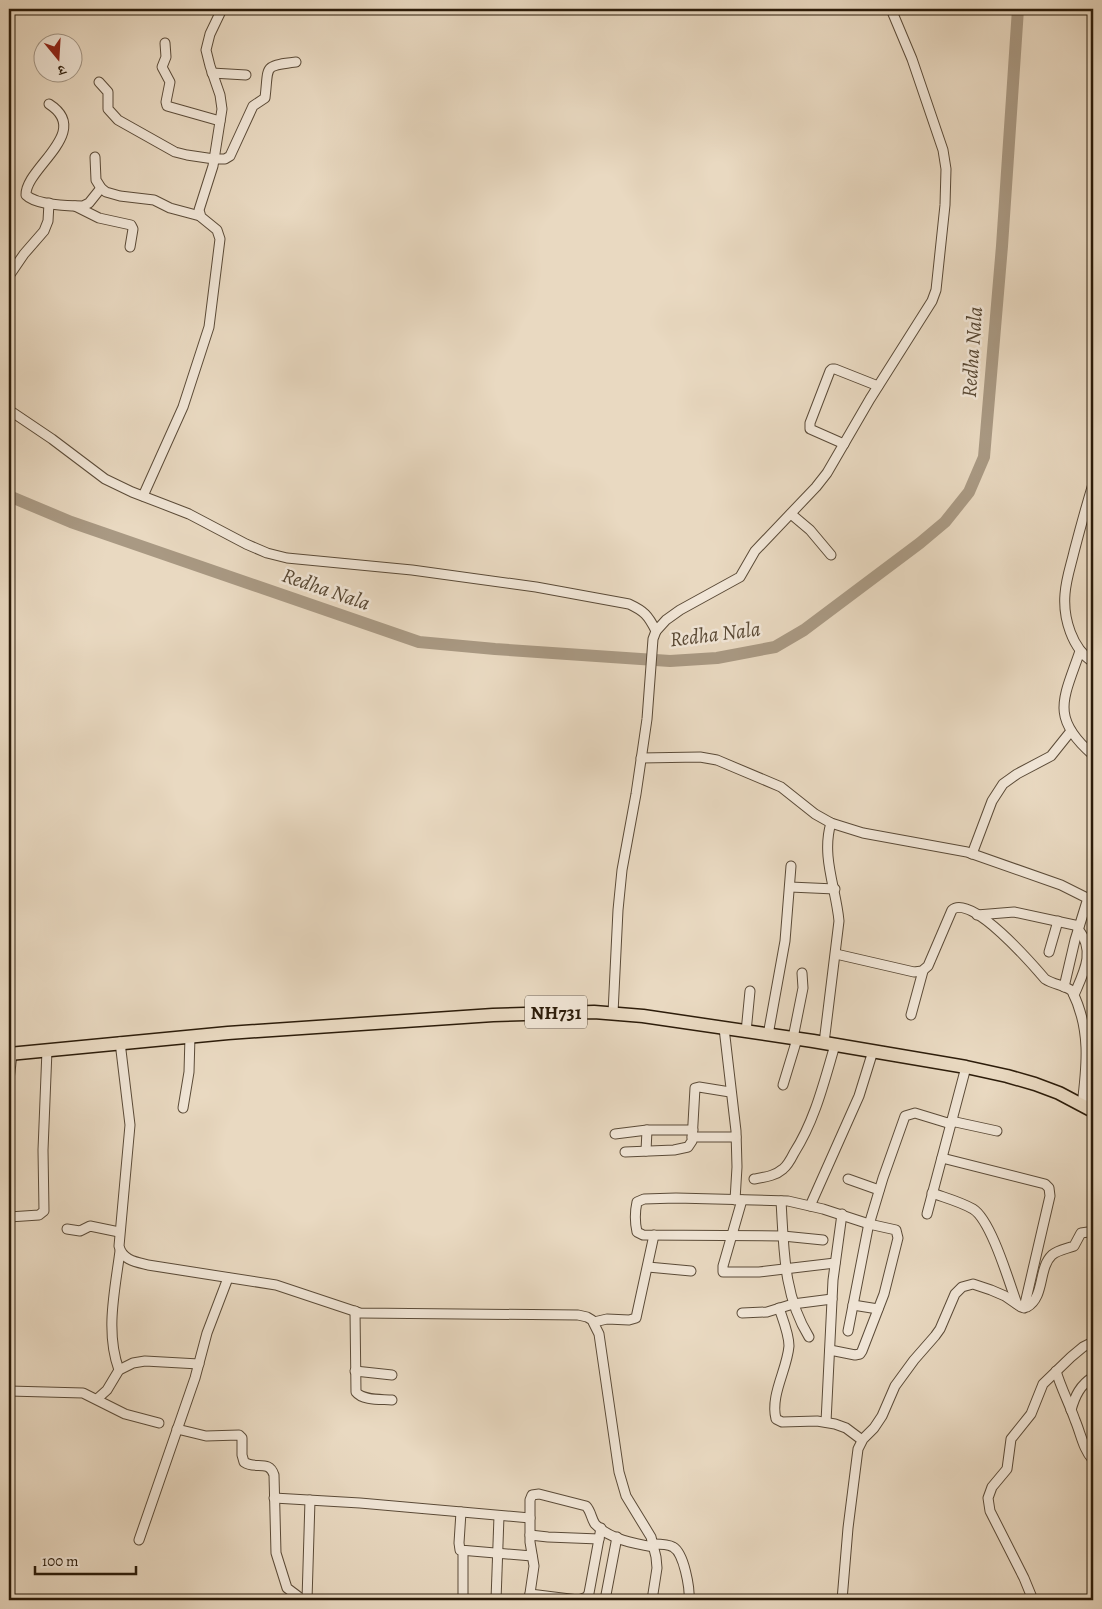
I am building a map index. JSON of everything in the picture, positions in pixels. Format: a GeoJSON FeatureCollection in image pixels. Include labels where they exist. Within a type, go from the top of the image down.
{"type":"FeatureCollection","features":[{"type":"Feature","properties":{"kind":"highway","name":"NH731"},"geometry":{"type":"LineString","coordinates":[[10,1054],[190,1036],[493,1016],[574,1012],[613,1013],[829,1044],[966,1067],[1018,1079],[1052,1090],[1088,1108]]}},
{"type":"Feature","properties":{"kind":"street"},"geometry":{"type":"LineString","coordinates":[[200,216],[199,210],[211,176],[222,102],[207,58],[207,43],[222,9]]}},
{"type":"Feature","properties":{"kind":"street"},"geometry":{"type":"LineString","coordinates":[[613,1013],[622,870],[647,719],[653,639],[656,630],[680,610],[740,577],[755,551],[816,487],[932,301],[936,290],[946,186],[943,150],[912,59],[891,9]]}},
{"type":"Feature","properties":{"kind":"street"},"geometry":{"type":"LineString","coordinates":[[165,43],[166,57],[162,67],[170,82],[167,106],[220,121]]}},
{"type":"Feature","properties":{"kind":"street"},"geometry":{"type":"LineString","coordinates":[[99,82],[109,94],[108,109],[118,120],[175,152],[186,156],[225,159],[230,156],[254,106],[265,98],[270,67],[296,62]]}},
{"type":"Feature","properties":{"kind":"street"},"geometry":{"type":"LineString","coordinates":[[212,73],[246,75]]}},
{"type":"Feature","properties":{"kind":"street"},"geometry":{"type":"LineString","coordinates":[[49,104],[60,112],[63,117],[62,134],[57,146],[26,190],[26,195],[41,203],[74,206],[87,204],[100,188]]}},
{"type":"Feature","properties":{"kind":"street"},"geometry":{"type":"LineString","coordinates":[[95,157],[96,180],[100,188],[120,196],[154,200],[170,208],[200,216],[217,230],[220,239],[212,314],[183,408],[143,496]]}},
{"type":"Feature","properties":{"kind":"street"},"geometry":{"type":"LineString","coordinates":[[9,276],[44,232],[48,221],[49,203]]}},
{"type":"Feature","properties":{"kind":"street"},"geometry":{"type":"LineString","coordinates":[[74,206],[98,218],[131,225],[133,229],[130,247]]}},
{"type":"Feature","properties":{"kind":"street"},"geometry":{"type":"LineString","coordinates":[[844,444],[810,429],[810,423],[830,371],[836,369],[878,386]]}},
{"type":"Feature","properties":{"kind":"street"},"geometry":{"type":"LineString","coordinates":[[9,410],[52,439],[105,479],[189,514],[267,553],[287,558],[447,575],[536,587],[629,604],[643,610],[656,630]]}},
{"type":"Feature","properties":{"kind":"street"},"geometry":{"type":"LineString","coordinates":[[1093,484],[1064,593],[1065,615],[1068,626],[1080,651],[1093,662]]}},
{"type":"Feature","properties":{"kind":"street"},"geometry":{"type":"LineString","coordinates":[[791,514],[810,530],[831,555]]}},
{"type":"Feature","properties":{"kind":"street"},"geometry":{"type":"LineString","coordinates":[[1080,651],[1065,695],[1063,712],[1071,731],[1093,755]]}},
{"type":"Feature","properties":{"kind":"street"},"geometry":{"type":"LineString","coordinates":[[972,854],[992,801],[1003,784],[1017,774],[1051,756],[1071,731]]}},
{"type":"Feature","properties":{"kind":"street"},"geometry":{"type":"LineString","coordinates":[[641,758],[700,757],[717,760],[781,788],[815,814],[831,823],[863,833],[972,854],[1061,885],[1090,899],[1079,927],[1064,987]]}},
{"type":"Feature","properties":{"kind":"street"},"geometry":{"type":"LineString","coordinates":[[754,1179],[771,1176],[787,1166],[805,1136],[822,1090],[829,1044],[839,921],[827,851],[831,823]]}},
{"type":"Feature","properties":{"kind":"street"},"geometry":{"type":"LineString","coordinates":[[768,1035],[786,941],[791,866]]}},
{"type":"Feature","properties":{"kind":"street"},"geometry":{"type":"LineString","coordinates":[[790,887],[835,889]]}},
{"type":"Feature","properties":{"kind":"street"},"geometry":{"type":"LineString","coordinates":[[911,1016],[924,971],[955,907],[962,907],[990,924],[1012,943],[1050,983],[1068,988],[1074,995],[1090,1045],[1087,1072],[1088,1108]]}},
{"type":"Feature","properties":{"kind":"street"},"geometry":{"type":"LineString","coordinates":[[977,915],[1014,912],[1079,927],[1085,939],[1088,952],[1086,967],[1074,995]]}},
{"type":"Feature","properties":{"kind":"street"},"geometry":{"type":"LineString","coordinates":[[1049,952],[1058,921]]}},
{"type":"Feature","properties":{"kind":"street"},"geometry":{"type":"LineString","coordinates":[[836,954],[914,972],[924,971]]}},
{"type":"Feature","properties":{"kind":"street"},"geometry":{"type":"LineString","coordinates":[[783,1085],[795,1039],[803,988],[802,973]]}},
{"type":"Feature","properties":{"kind":"street"},"geometry":{"type":"LineString","coordinates":[[746,1032],[750,991]]}},
{"type":"Feature","properties":{"kind":"street"},"geometry":{"type":"LineString","coordinates":[[724,1028],[736,1137],[738,1200],[723,1272],[751,1272],[835,1263]]}},
{"type":"Feature","properties":{"kind":"street"},"geometry":{"type":"LineString","coordinates":[[183,1108],[189,1072],[190,1036]]}},
{"type":"Feature","properties":{"kind":"street"},"geometry":{"type":"LineString","coordinates":[[118,1370],[111,1336],[120,1250],[119,1232],[130,1142],[130,1125],[120,1042]]}},
{"type":"Feature","properties":{"kind":"street"},"geometry":{"type":"LineString","coordinates":[[9,1217],[35,1216],[42,1214],[44,1211],[43,1150],[47,1050]]}},
{"type":"Feature","properties":{"kind":"street"},"geometry":{"type":"LineString","coordinates":[[810,1206],[859,1096],[873,1051]]}},
{"type":"Feature","properties":{"kind":"street"},"geometry":{"type":"LineString","coordinates":[[9,1080],[10,1054]]}},
{"type":"Feature","properties":{"kind":"street"},"geometry":{"type":"LineString","coordinates":[[927,1214],[966,1067]]}},
{"type":"Feature","properties":{"kind":"street"},"geometry":{"type":"LineString","coordinates":[[625,1152],[683,1149],[691,1144],[695,1088],[730,1092]]}},
{"type":"Feature","properties":{"kind":"street"},"geometry":{"type":"LineString","coordinates":[[848,1331],[869,1224],[905,1116],[915,1113],[951,1123],[997,1131]]}},
{"type":"Feature","properties":{"kind":"street"},"geometry":{"type":"LineString","coordinates":[[615,1134],[647,1130],[736,1137]]}},
{"type":"Feature","properties":{"kind":"street"},"geometry":{"type":"LineString","coordinates":[[646,1151],[647,1130]]}},
{"type":"Feature","properties":{"kind":"street"},"geometry":{"type":"LineString","coordinates":[[942,1158],[1045,1184],[1049,1188],[1050,1196],[1021,1306]]}},
{"type":"Feature","properties":{"kind":"street"},"geometry":{"type":"LineString","coordinates":[[848,1179],[879,1190]]}},
{"type":"Feature","properties":{"kind":"street"},"geometry":{"type":"LineString","coordinates":[[932,1194],[960,1203],[979,1214],[988,1228],[1021,1306]]}},
{"type":"Feature","properties":{"kind":"street"},"geometry":{"type":"LineString","coordinates":[[823,1240],[783,1236],[643,1235],[637,1232],[636,1207],[640,1200],[676,1198],[781,1201],[842,1214],[869,1224],[896,1230],[898,1234],[884,1294],[860,1354],[855,1355],[830,1350]]}},
{"type":"Feature","properties":{"kind":"street"},"geometry":{"type":"LineString","coordinates":[[781,1201],[785,1268],[793,1304],[801,1324],[809,1337]]}},
{"type":"Feature","properties":{"kind":"street"},"geometry":{"type":"LineString","coordinates":[[826,1422],[832,1299],[842,1214]]}},
{"type":"Feature","properties":{"kind":"street"},"geometry":{"type":"LineString","coordinates":[[68,1229],[80,1231],[90,1226],[119,1232]]}},
{"type":"Feature","properties":{"kind":"street"},"geometry":{"type":"LineString","coordinates":[[842,1600],[856,1454],[859,1445],[878,1422],[899,1380],[940,1329],[958,1290],[973,1284],[992,1290],[1021,1306],[1030,1306],[1035,1300],[1047,1263],[1052,1255],[1074,1246],[1082,1233],[1093,1233]]}},
{"type":"Feature","properties":{"kind":"street"},"geometry":{"type":"LineString","coordinates":[[594,1322],[607,1319],[629,1320],[636,1318],[654,1235]]}},
{"type":"Feature","properties":{"kind":"street"},"geometry":{"type":"LineString","coordinates":[[120,1250],[127,1258],[148,1265],[287,1288],[355,1311],[385,1314],[570,1315],[587,1317],[594,1322],[599,1334],[619,1472],[626,1496],[654,1545],[657,1568],[652,1600]]}},
{"type":"Feature","properties":{"kind":"street"},"geometry":{"type":"LineString","coordinates":[[648,1267],[691,1271]]}},
{"type":"Feature","properties":{"kind":"street"},"geometry":{"type":"LineString","coordinates":[[139,1540],[199,1364],[207,1333],[228,1278]]}},
{"type":"Feature","properties":{"kind":"street"},"geometry":{"type":"LineString","coordinates":[[742,1313],[767,1312],[793,1304],[832,1299]]}},
{"type":"Feature","properties":{"kind":"street"},"geometry":{"type":"LineString","coordinates":[[853,1305],[878,1309]]}},
{"type":"Feature","properties":{"kind":"street"},"geometry":{"type":"LineString","coordinates":[[779,1308],[789,1343],[778,1392],[776,1419],[782,1422],[826,1422],[846,1428],[862,1440]]}},
{"type":"Feature","properties":{"kind":"street"},"geometry":{"type":"LineString","coordinates":[[355,1311],[355,1388],[357,1395],[392,1400]]}},
{"type":"Feature","properties":{"kind":"street"},"geometry":{"type":"LineString","coordinates":[[1032,1600],[1024,1578],[990,1511],[988,1498],[990,1492],[1007,1469],[1011,1439],[1031,1414],[1043,1384],[1083,1347],[1093,1342]]}},
{"type":"Feature","properties":{"kind":"street"},"geometry":{"type":"LineString","coordinates":[[97,1399],[107,1390],[118,1370],[133,1363],[145,1361],[199,1364]]}},
{"type":"Feature","properties":{"kind":"street"},"geometry":{"type":"LineString","coordinates":[[355,1371],[392,1374]]}},
{"type":"Feature","properties":{"kind":"street"},"geometry":{"type":"LineString","coordinates":[[1056,1371],[1060,1386],[1086,1450],[1093,1460]]}},
{"type":"Feature","properties":{"kind":"street"},"geometry":{"type":"LineString","coordinates":[[1071,1410],[1082,1385],[1093,1377]]}},
{"type":"Feature","properties":{"kind":"street"},"geometry":{"type":"LineString","coordinates":[[9,1391],[83,1393],[125,1414],[160,1423]]}},
{"type":"Feature","properties":{"kind":"street"},"geometry":{"type":"LineString","coordinates":[[177,1429],[206,1436],[239,1435],[242,1438],[244,1462],[250,1465],[267,1466],[272,1470],[276,1553],[286,1588],[303,1600]]}},
{"type":"Feature","properties":{"kind":"street"},"geometry":{"type":"LineString","coordinates":[[601,1528],[587,1597],[579,1600],[530,1597],[534,1573],[530,1535],[531,1497],[532,1495],[539,1494],[586,1506],[594,1522],[601,1528],[628,1542],[671,1546],[677,1551],[688,1580],[690,1600]]}},
{"type":"Feature","properties":{"kind":"street"},"geometry":{"type":"LineString","coordinates":[[274,1498],[360,1503],[530,1518]]}},
{"type":"Feature","properties":{"kind":"street"},"geometry":{"type":"LineString","coordinates":[[307,1600],[310,1500]]}},
{"type":"Feature","properties":{"kind":"street"},"geometry":{"type":"LineString","coordinates":[[461,1512],[459,1547],[464,1551],[532,1556]]}},
{"type":"Feature","properties":{"kind":"street"},"geometry":{"type":"LineString","coordinates":[[496,1600],[499,1516]]}},
{"type":"Feature","properties":{"kind":"street"},"geometry":{"type":"LineString","coordinates":[[530,1535],[599,1539]]}},
{"type":"Feature","properties":{"kind":"street"},"geometry":{"type":"LineString","coordinates":[[605,1600],[616,1537]]}},
{"type":"Feature","properties":{"kind":"street"},"geometry":{"type":"LineString","coordinates":[[463,1600],[464,1551]]}},
{"type":"Feature","properties":{"kind":"street"},"geometry":{"type":"LineString","coordinates":[[1087,1600],[1093,1598]]}},
{"type":"Feature","properties":{"kind":"waterway","name":"Redha Nala"},"geometry":{"type":"LineString","coordinates":[[9,496],[71,522],[419,642],[670,661],[717,658],[775,647],[804,630],[945,522],[969,492],[984,457],[1002,246],[1018,9]]}}]}
